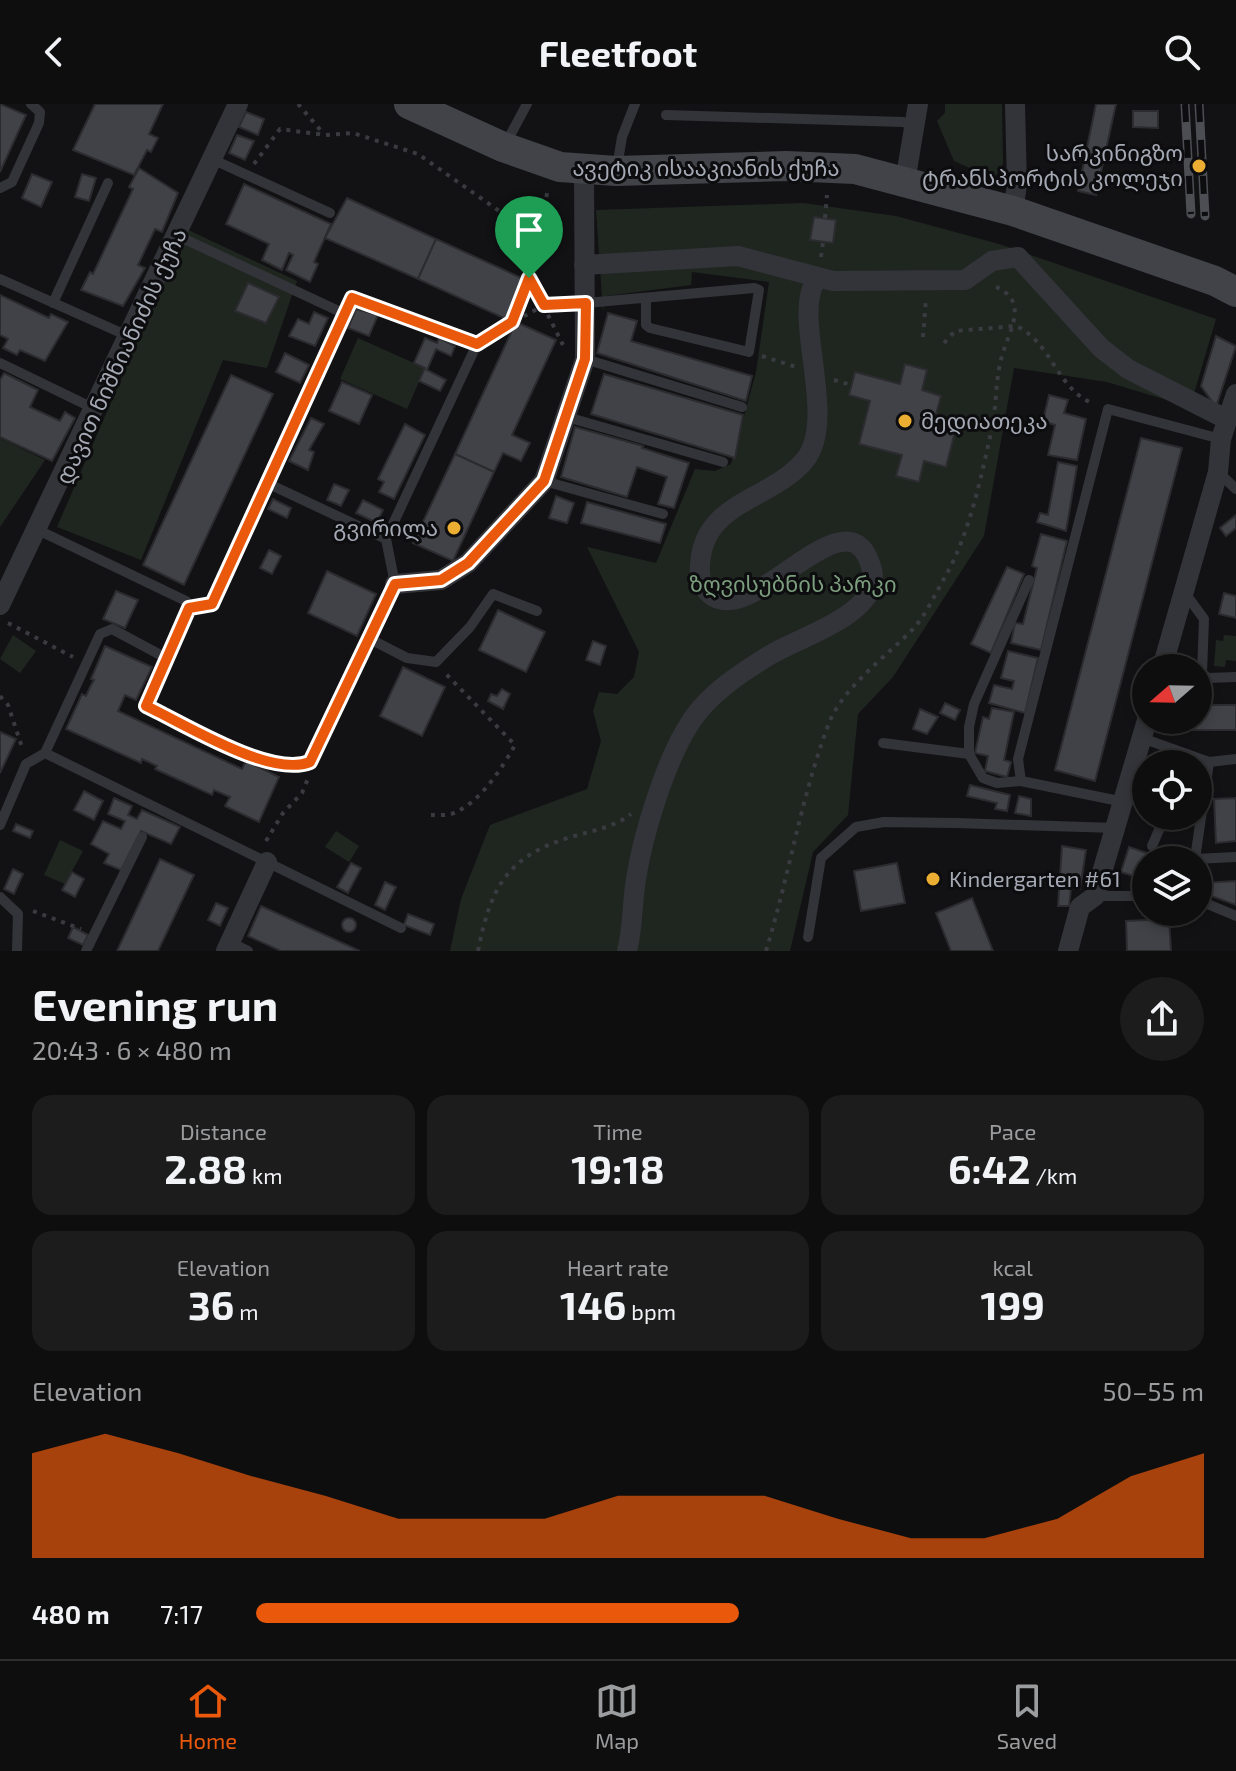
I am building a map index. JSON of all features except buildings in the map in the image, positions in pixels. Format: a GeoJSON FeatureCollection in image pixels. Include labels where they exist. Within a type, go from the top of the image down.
{"type":"FeatureCollection","features":[{"type":"Feature","properties":{"kind":"main road","name":"ავეტიკ ისააკიანის ქუჩა"},"geometry":{"type":"LineString","coordinates":[[409,104],[503,147],[560,167],[584,171],[786,166],[855,169],[1013,211],[1215,281],[1236,292]]}},
{"type":"Feature","properties":{"kind":"street","name":"დავით ნიშნიანიძის ქუჩა"},"geometry":{"type":"LineString","coordinates":[[4,614],[38,530],[238,104]]}},
{"type":"Feature","properties":{"kind":"street"},"geometry":{"type":"LineString","coordinates":[[905,182],[918,104]]}},
{"type":"Feature","properties":{"kind":"street"},"geometry":{"type":"LineString","coordinates":[[1013,211],[1017,185],[1015,104]]}},
{"type":"Feature","properties":{"kind":"street"},"geometry":{"type":"LineString","coordinates":[[395,584],[441,580],[468,563],[544,481],[567,417],[575,354],[586,303],[584,171]]}},
{"type":"Feature","properties":{"kind":"street"},"geometry":{"type":"LineString","coordinates":[[584,265],[738,256],[817,279],[844,282],[965,280],[992,261],[1018,257],[1101,348],[1118,362],[1226,419]]}},
{"type":"Feature","properties":{"kind":"street"},"geometry":{"type":"LineString","coordinates":[[627,951],[640,857],[681,739],[704,705],[751,667],[856,609],[873,584],[871,565],[864,551],[847,542],[824,547],[757,592],[733,600],[711,596],[705,590],[699,570],[706,538],[725,512],[781,480],[810,451],[816,428],[815,374],[807,296],[817,279]]}},
{"type":"Feature","properties":{"kind":"street"},"geometry":{"type":"LineString","coordinates":[[1166,654],[1218,472],[1226,419],[1236,394]]}},
{"type":"Feature","properties":{"kind":"street"},"geometry":{"type":"LineString","coordinates":[[1068,951],[1080,907],[1095,896],[1143,734]]}},
{"type":"Feature","properties":{"kind":"street"},"geometry":{"type":"LineString","coordinates":[[235,948],[261,859]]}},
{"type":"Feature","properties":{"kind":"lane"},"geometry":{"type":"LineString","coordinates":[[0,188],[12,182],[39,123],[40,112],[31,104]]}},
{"type":"Feature","properties":{"kind":"lane"},"geometry":{"type":"LineString","coordinates":[[503,147],[527,104]]}},
{"type":"Feature","properties":{"kind":"lane"},"geometry":{"type":"LineString","coordinates":[[616,171],[622,137],[635,104]]}},
{"type":"Feature","properties":{"kind":"lane"},"geometry":{"type":"LineString","coordinates":[[666,115],[903,122],[915,126]]}},
{"type":"Feature","properties":{"kind":"lane"},"geometry":{"type":"LineString","coordinates":[[214,160],[330,213]]}},
{"type":"Feature","properties":{"kind":"lane"},"geometry":{"type":"LineString","coordinates":[[53,303],[108,183]]}},
{"type":"Feature","properties":{"kind":"lane"},"geometry":{"type":"LineString","coordinates":[[178,236],[345,314]]}},
{"type":"Feature","properties":{"kind":"lane"},"geometry":{"type":"LineString","coordinates":[[0,279],[128,336]]}},
{"type":"Feature","properties":{"kind":"lane"},"geometry":{"type":"LineString","coordinates":[[586,303],[759,290],[749,352],[650,328],[646,325],[646,299]]}},
{"type":"Feature","properties":{"kind":"lane"},"geometry":{"type":"LineString","coordinates":[[38,530],[186,601],[189,608],[146,706],[268,763],[298,767],[310,762],[395,584],[386,539],[477,344],[352,298],[212,604],[189,608]]}},
{"type":"Feature","properties":{"kind":"lane"},"geometry":{"type":"LineString","coordinates":[[575,354],[742,407]]}},
{"type":"Feature","properties":{"kind":"lane"},"geometry":{"type":"LineString","coordinates":[[0,363],[96,409]]}},
{"type":"Feature","properties":{"kind":"lane"},"geometry":{"type":"LineString","coordinates":[[1021,781],[1018,759],[1108,409],[1221,439]]}},
{"type":"Feature","properties":{"kind":"lane"},"geometry":{"type":"LineString","coordinates":[[567,417],[723,462]]}},
{"type":"Feature","properties":{"kind":"lane"},"geometry":{"type":"LineString","coordinates":[[1218,472],[1236,489]]}},
{"type":"Feature","properties":{"kind":"lane"},"geometry":{"type":"LineString","coordinates":[[544,481],[663,514]]}},
{"type":"Feature","properties":{"kind":"lane"},"geometry":{"type":"LineString","coordinates":[[269,484],[386,539]]}},
{"type":"Feature","properties":{"kind":"lane"},"geometry":{"type":"LineString","coordinates":[[1029,580],[974,704],[969,754],[983,778],[997,783],[1021,781],[1124,802]]}},
{"type":"Feature","properties":{"kind":"lane"},"geometry":{"type":"LineString","coordinates":[[1184,591],[1204,619],[1202,673],[1208,678],[1236,677]]}},
{"type":"Feature","properties":{"kind":"lane"},"geometry":{"type":"LineString","coordinates":[[370,639],[407,658],[436,662],[470,627],[493,594],[537,611]]}},
{"type":"Feature","properties":{"kind":"lane"},"geometry":{"type":"LineString","coordinates":[[0,825],[26,764],[45,753],[100,634],[112,629],[168,659]]}},
{"type":"Feature","properties":{"kind":"lane"},"geometry":{"type":"LineString","coordinates":[[1151,734],[1173,750]]}},
{"type":"Feature","properties":{"kind":"lane"},"geometry":{"type":"LineString","coordinates":[[883,743],[969,754]]}},
{"type":"Feature","properties":{"kind":"lane"},"geometry":{"type":"LineString","coordinates":[[45,753],[401,928]]}},
{"type":"Feature","properties":{"kind":"lane"},"geometry":{"type":"LineString","coordinates":[[1212,762],[1236,759]]}},
{"type":"Feature","properties":{"kind":"lane"},"geometry":{"type":"LineString","coordinates":[[808,937],[821,858],[856,827],[898,822],[1116,828]]}},
{"type":"Feature","properties":{"kind":"lane"},"geometry":{"type":"LineString","coordinates":[[1152,846],[1159,830]]}},
{"type":"Feature","properties":{"kind":"lane"},"geometry":{"type":"LineString","coordinates":[[1199,830],[1195,859],[1236,857]]}},
{"type":"Feature","properties":{"kind":"lane"},"geometry":{"type":"LineString","coordinates":[[86,951],[142,837]]}},
{"type":"Feature","properties":{"kind":"lane"},"geometry":{"type":"LineString","coordinates":[[1095,896],[1132,896]]}},
{"type":"Feature","properties":{"kind":"lane"},"geometry":{"type":"LineString","coordinates":[[0,897],[18,914],[17,951]]}},
{"type":"Feature","properties":{"kind":"lane"},"geometry":{"type":"LineString","coordinates":[[1212,906],[1236,916]]}},
{"type":"Feature","properties":{"kind":"lane"},"geometry":{"type":"LineString","coordinates":[[1073,927],[1080,951]]}},
{"type":"Feature","properties":{"kind":"path"},"geometry":{"type":"LineString","coordinates":[[298,104],[325,135]]}},
{"type":"Feature","properties":{"kind":"path"},"geometry":{"type":"LineString","coordinates":[[247,174],[280,129],[325,135],[353,133],[418,154],[539,239]]}},
{"type":"Feature","properties":{"kind":"path"},"geometry":{"type":"LineString","coordinates":[[512,322],[529,278],[548,188]]}},
{"type":"Feature","properties":{"kind":"path"},"geometry":{"type":"LineString","coordinates":[[825,218],[827,195]]}},
{"type":"Feature","properties":{"kind":"path"},"geometry":{"type":"LineString","coordinates":[[529,278],[575,354]]}},
{"type":"Feature","properties":{"kind":"path"},"geometry":{"type":"LineString","coordinates":[[923,337],[927,280]]}},
{"type":"Feature","properties":{"kind":"path"},"geometry":{"type":"LineString","coordinates":[[965,280],[988,284],[1006,294],[1016,326],[1030,336],[1074,392],[1108,409]]}},
{"type":"Feature","properties":{"kind":"path"},"geometry":{"type":"LineString","coordinates":[[477,344],[544,305],[586,303]]}},
{"type":"Feature","properties":{"kind":"path"},"geometry":{"type":"LineString","coordinates":[[944,343],[955,331],[1016,326]]}},
{"type":"Feature","properties":{"kind":"path"},"geometry":{"type":"LineString","coordinates":[[766,951],[791,849],[830,722],[841,703],[916,625],[947,574],[966,531],[992,426],[1002,356],[1016,326]]}},
{"type":"Feature","properties":{"kind":"path"},"geometry":{"type":"LineString","coordinates":[[4,614],[86,664]]}},
{"type":"Feature","properties":{"kind":"path"},"geometry":{"type":"LineString","coordinates":[[431,815],[454,814],[463,808],[493,779],[515,745],[452,682]]}},
{"type":"Feature","properties":{"kind":"path"},"geometry":{"type":"LineString","coordinates":[[0,696],[19,731],[26,764]]}},
{"type":"Feature","properties":{"kind":"path"},"geometry":{"type":"LineString","coordinates":[[261,859],[283,813],[308,782],[310,762]]}},
{"type":"Feature","properties":{"kind":"path"},"geometry":{"type":"LineString","coordinates":[[478,951],[489,905],[499,885],[517,864],[546,846],[616,824],[643,804],[658,800]]}},
{"type":"Feature","properties":{"kind":"path"},"geometry":{"type":"LineString","coordinates":[[18,914],[32,911],[79,927]]}},
{"type":"Feature","properties":{"kind":"green space"},"geometry":{"type":"Polygon","coordinates":[[[945,104],[1002,104],[1003,164],[994,179],[954,161],[937,121],[945,113],[945,104]]]}},
{"type":"Feature","properties":{"kind":"green space","name":"ზღვისუბნის პარკი"},"geometry":{"type":"Polygon","coordinates":[[[803,203],[896,216],[999,244],[1216,319],[1190,407],[1107,382],[1014,368],[984,536],[893,677],[858,714],[848,815],[813,852],[790,951],[450,951],[461,899],[490,825],[587,789],[601,741],[593,711],[599,692],[617,694],[634,677],[639,652],[587,547],[656,563],[695,469],[715,471],[731,464],[756,372],[769,282],[692,272],[691,285],[606,296],[603,311],[596,210],[803,203]]]}},
{"type":"Feature","properties":{"kind":"green space"},"geometry":{"type":"Polygon","coordinates":[[[186,229],[297,281],[267,368],[223,360],[141,560],[57,527],[186,229]]]}},
{"type":"Feature","properties":{"kind":"green space"},"geometry":{"type":"Polygon","coordinates":[[[358,338],[425,368],[407,409],[340,379],[358,338]]]}},
{"type":"Feature","properties":{"kind":"green space"},"geometry":{"type":"Polygon","coordinates":[[[0,438],[45,460],[0,527],[0,438]]]}},
{"type":"Feature","properties":{"kind":"green space"},"geometry":{"type":"Polygon","coordinates":[[[13,635],[36,651],[20,673],[0,659],[13,635]]]}},
{"type":"Feature","properties":{"kind":"green space"},"geometry":{"type":"Polygon","coordinates":[[[1224,635],[1236,636],[1236,661],[1226,660],[1225,667],[1214,666],[1216,640],[1223,641],[1224,635]]]}},
{"type":"Feature","properties":{"kind":"green space"},"geometry":{"type":"Polygon","coordinates":[[[336,831],[359,846],[349,862],[325,847],[336,831]]]}},
{"type":"Feature","properties":{"kind":"green space"},"geometry":{"type":"Polygon","coordinates":[[[60,840],[83,851],[65,884],[44,875],[60,840]]]}},
{"type":"Feature","properties":{"kind":"railway"},"geometry":{"type":"LineString","coordinates":[[1185,104],[1191,214]]}},
{"type":"Feature","properties":{"kind":"railway"},"geometry":{"type":"LineString","coordinates":[[1199,104],[1205,216]]}},
{"type":"Feature","properties":{"kind":"place","name":"სარკინიგზო ტრანსპორტის კოლეჯი"},"geometry":{"type":"Point","coordinates":[1199,166]}},
{"type":"Feature","properties":{"kind":"place","name":"მედიათეკა"},"geometry":{"type":"Point","coordinates":[905,421]}},
{"type":"Feature","properties":{"kind":"place","name":"გვირილა"},"geometry":{"type":"Point","coordinates":[454,528]}},
{"type":"Feature","properties":{"kind":"place","name":"Kindergarten #61"},"geometry":{"type":"Point","coordinates":[933,879]}},
{"type":"Feature","properties":{"kind":"route"},"geometry":{"type":"LineString","coordinates":[[529,278],[544,305],[586,303],[585,359],[544,481],[468,563],[441,580],[395,584],[310,762],[298,767],[268,763],[146,706],[189,608],[212,604],[352,298],[477,344],[512,322],[529,278]]}}]}
